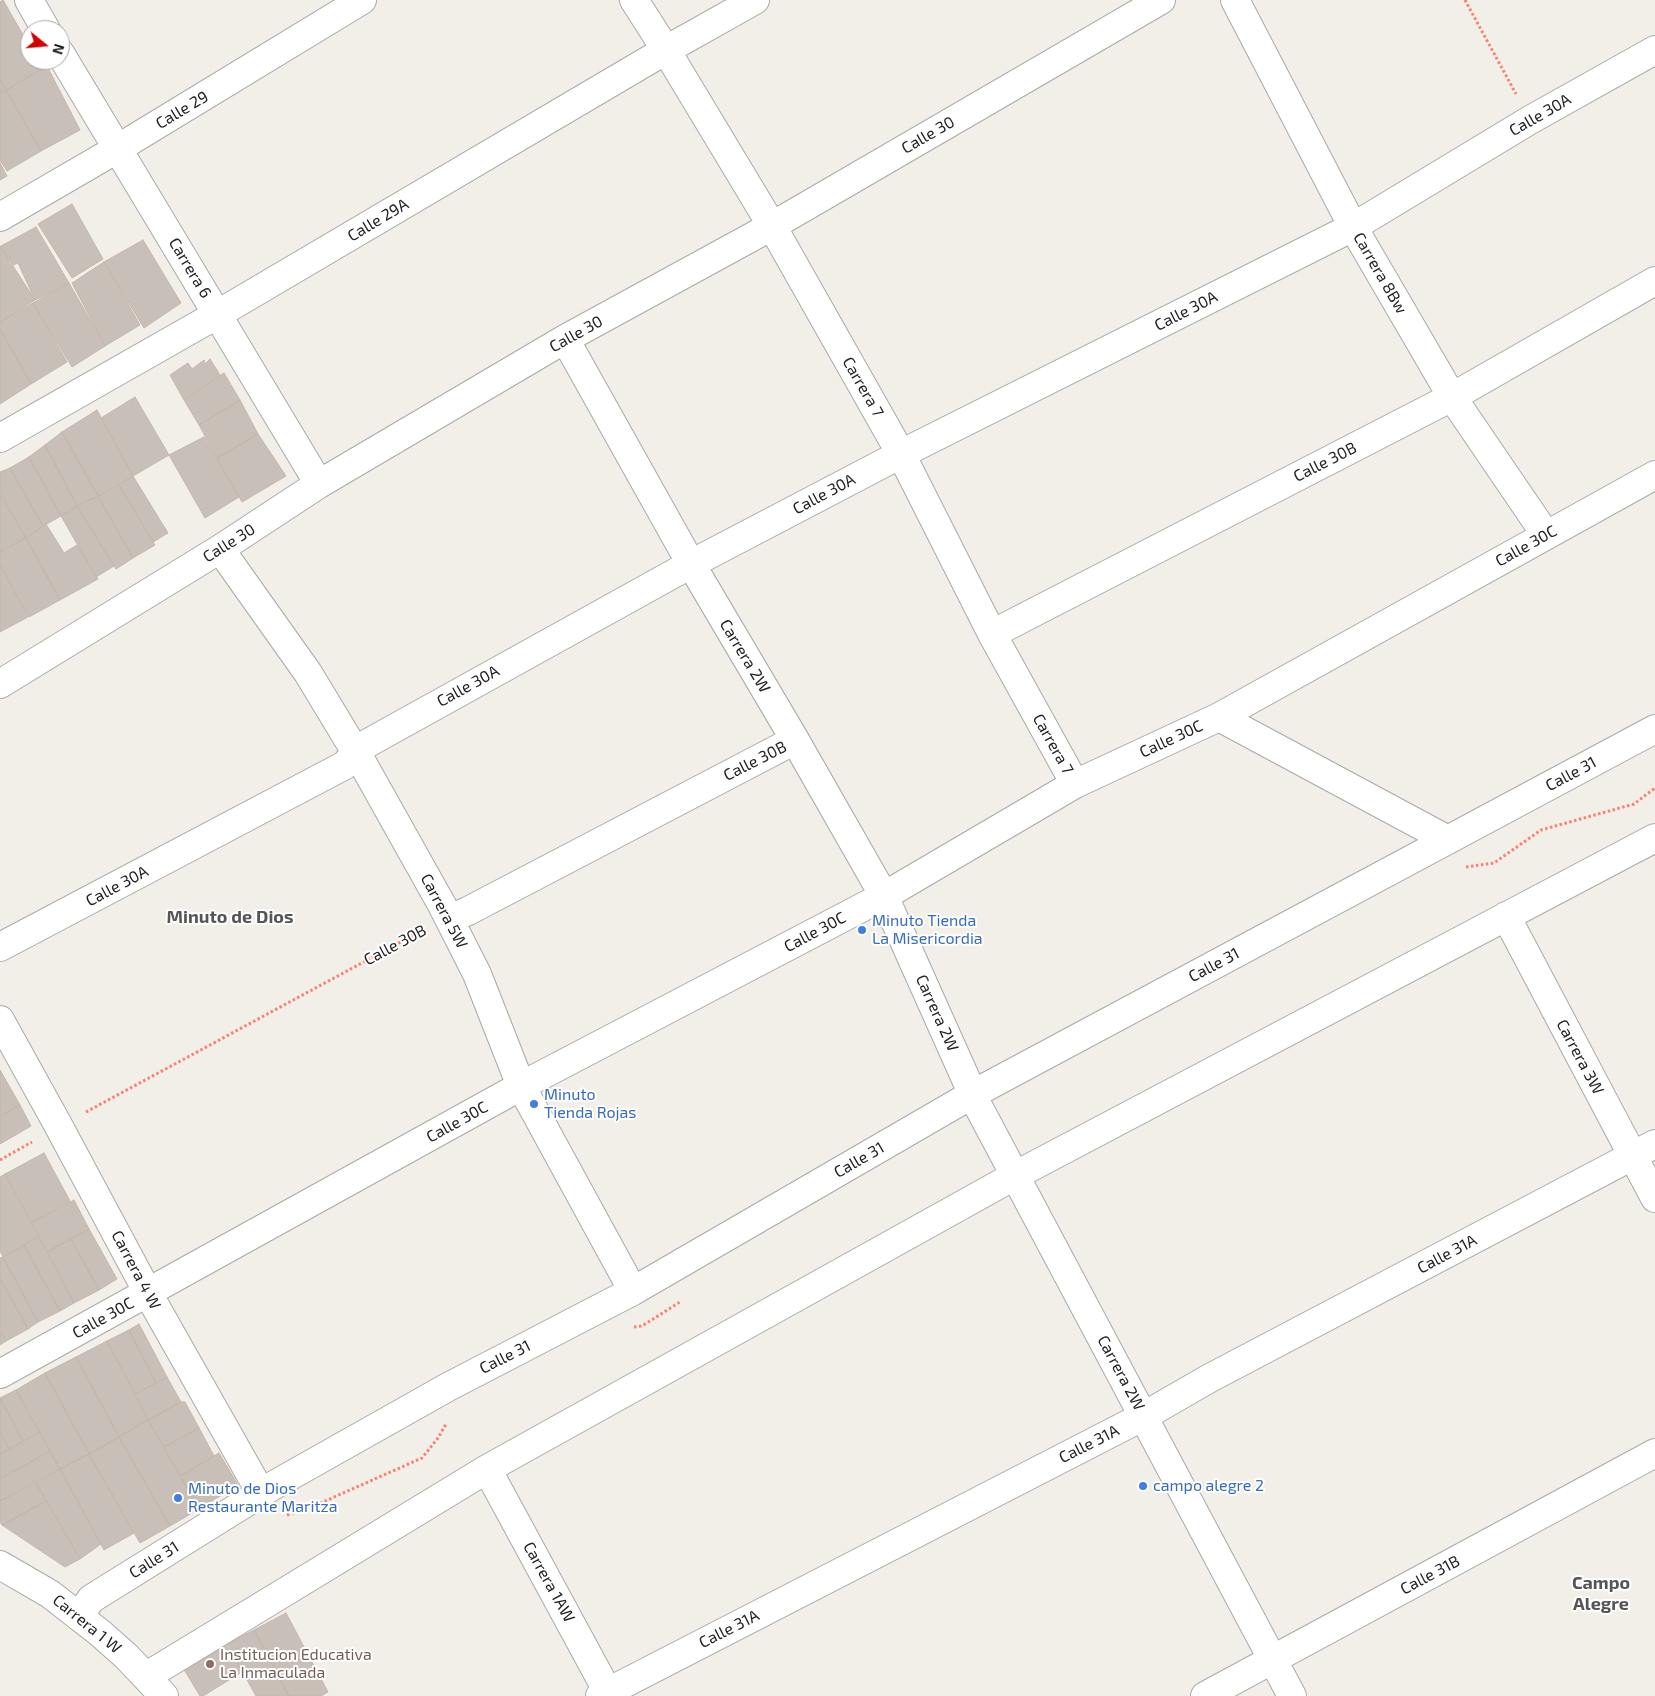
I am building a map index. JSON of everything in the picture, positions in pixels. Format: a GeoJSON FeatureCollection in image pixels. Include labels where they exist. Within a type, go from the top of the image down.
{"type":"FeatureCollection","features":[{"type":"Feature","properties":{"kind":"street"},"geometry":{"type":"LineString","coordinates":[[29,0],[40,20]]}},
{"type":"Feature","properties":{"kind":"street","name":"Calle 29"},"geometry":{"type":"LineString","coordinates":[[0,217],[117,149],[362,0]]}},
{"type":"Feature","properties":{"kind":"street","name":"Carrera 7"},"geometry":{"type":"LineString","coordinates":[[634,0],[772,226],[901,454],[992,634],[1075,784]]}},
{"type":"Feature","properties":{"kind":"street","name":"Calle 29A"},"geometry":{"type":"LineString","coordinates":[[0,438],[218,314],[666,50],[755,0]]}},
{"type":"Feature","properties":{"kind":"street","name":"Calle 30"},"geometry":{"type":"LineString","coordinates":[[0,684],[220,549],[319,484],[565,339],[772,226],[1161,0]]}},
{"type":"Feature","properties":{"kind":"street","name":"Carrera 8Bw"},"geometry":{"type":"LineString","coordinates":[[1235,0],[1353,227],[1452,397],[1546,535]]}},
{"type":"Feature","properties":{"kind":"street","name":"Calle 30A"},"geometry":{"type":"LineString","coordinates":[[0,948],[345,765],[356,752],[368,743],[691,564],[901,454],[1353,227],[1530,120],[1655,50]]}},
{"type":"Feature","properties":{"kind":"street","name":"Carrera 6"},"geometry":{"type":"LineString","coordinates":[[70,70],[319,484]]}},
{"type":"Feature","properties":{"kind":"street","name":"Calle 30B"},"geometry":{"type":"LineString","coordinates":[[992,634],[1452,397],[1655,282]]}},
{"type":"Feature","properties":{"kind":"street","name":"Carrera 2W"},"geometry":{"type":"LineString","coordinates":[[565,339],[691,564],[884,896],[973,1094],[1292,1696]]}},
{"type":"Feature","properties":{"kind":"street","name":"Calle 30C"},"geometry":{"type":"LineString","coordinates":[[0,1374],[521,1086],[884,896],[1075,784],[1219,717],[1655,475]]}},
{"type":"Feature","properties":{"kind":"street","name":"Carrera 5W"},"geometry":{"type":"LineString","coordinates":[[220,549],[308,673],[356,752],[450,919],[477,974],[521,1086],[633,1291]]}},
{"type":"Feature","properties":{"kind":"street"},"geometry":{"type":"LineString","coordinates":[[1219,717],[1448,840]]}},
{"type":"Feature","properties":{"kind":"street","name":"Calle 31"},"geometry":{"type":"LineString","coordinates":[[79,1616],[91,1599],[261,1493],[448,1387],[633,1291],[973,1094],[1655,729]]}},
{"type":"Feature","properties":{"kind":"street","name":"Calle 30B"},"geometry":{"type":"LineString","coordinates":[[450,919],[795,740]]}},
{"type":"Feature","properties":{"kind":"street"},"geometry":{"type":"LineString","coordinates":[[156,1687],[155,1671],[487,1469],[1016,1175],[1655,838]]}},
{"type":"Feature","properties":{"kind":"street","name":"Carrera 3W"},"geometry":{"type":"LineString","coordinates":[[1506,916],[1644,1150],[1655,1198]]}},
{"type":"Feature","properties":{"kind":"street","name":"Carrera 4 W"},"geometry":{"type":"LineString","coordinates":[[0,1020],[148,1292],[261,1493]]}},
{"type":"Feature","properties":{"kind":"street","name":"Calle 31A"},"geometry":{"type":"LineString","coordinates":[[606,1694],[1144,1416],[1210,1378],[1644,1150]]}},
{"type":"Feature","properties":{"kind":"street","name":"Calle 31B"},"geometry":{"type":"LineString","coordinates":[[1205,1696],[1655,1453]]}},
{"type":"Feature","properties":{"kind":"street","name":"Carrera 1AW"},"geometry":{"type":"LineString","coordinates":[[487,1469],[606,1694]]}},
{"type":"Feature","properties":{"kind":"street","name":"Carrera 1 W"},"geometry":{"type":"LineString","coordinates":[[0,1565],[50,1594],[79,1616],[126,1656],[156,1687]]}},
{"type":"Feature","properties":{"kind":"path"},"geometry":{"type":"LineString","coordinates":[[1465,0],[1530,120]]}},
{"type":"Feature","properties":{"kind":"path","name":"Calle 30B"},"geometry":{"type":"LineString","coordinates":[[0,1160],[431,926],[450,919]]}},
{"type":"Feature","properties":{"kind":"building"},"geometry":{"type":"Polygon","coordinates":[[[3,0],[20,30],[20,70],[40,70],[6,90],[0,80],[0,2],[3,0]]]}},
{"type":"Feature","properties":{"kind":"building"},"geometry":{"type":"Polygon","coordinates":[[[40,70],[49,70],[80,130],[41,151],[6,90],[40,70]]]}},
{"type":"Feature","properties":{"kind":"building"},"geometry":{"type":"Polygon","coordinates":[[[0,80],[6,90],[0,93],[0,80]]]}},
{"type":"Feature","properties":{"kind":"building"},"geometry":{"type":"Polygon","coordinates":[[[6,90],[41,151],[7,171],[0,160],[0,93],[6,90]]]}},
{"type":"Feature","properties":{"kind":"building"},"geometry":{"type":"Polygon","coordinates":[[[0,163],[7,176],[0,180],[0,163]]]}},
{"type":"Feature","properties":{"kind":"building"},"geometry":{"type":"Polygon","coordinates":[[[72,204],[103,259],[72,278],[38,224],[72,204]]]}},
{"type":"Feature","properties":{"kind":"building"},"geometry":{"type":"Polygon","coordinates":[[[36,227],[69,283],[35,300],[18,263],[11,266],[1,246],[36,227]]]}},
{"type":"Feature","properties":{"kind":"building"},"geometry":{"type":"Polygon","coordinates":[[[143,240],[181,303],[144,328],[104,262],[143,240]]]}},
{"type":"Feature","properties":{"kind":"building"},"geometry":{"type":"Polygon","coordinates":[[[0,246],[35,300],[0,322],[0,246]]]}},
{"type":"Feature","properties":{"kind":"building"},"geometry":{"type":"Polygon","coordinates":[[[104,262],[140,325],[105,346],[72,283],[104,262]]]}},
{"type":"Feature","properties":{"kind":"building"},"geometry":{"type":"Polygon","coordinates":[[[69,283],[105,346],[72,367],[33,303],[69,283]]]}},
{"type":"Feature","properties":{"kind":"building"},"geometry":{"type":"Polygon","coordinates":[[[33,303],[67,362],[31,384],[0,329],[0,322],[33,303]]]}},
{"type":"Feature","properties":{"kind":"building"},"geometry":{"type":"Polygon","coordinates":[[[0,329],[31,384],[0,404],[0,329]]]}},
{"type":"Feature","properties":{"kind":"building"},"geometry":{"type":"Polygon","coordinates":[[[210,359],[220,375],[184,400],[170,375],[188,363],[192,369],[204,360],[205,364],[210,359]]]}},
{"type":"Feature","properties":{"kind":"building"},"geometry":{"type":"Polygon","coordinates":[[[224,373],[240,400],[199,425],[184,400],[224,373]]]}},
{"type":"Feature","properties":{"kind":"building"},"geometry":{"type":"Polygon","coordinates":[[[135,397],[169,455],[133,476],[101,418],[135,397]]]}},
{"type":"Feature","properties":{"kind":"building"},"geometry":{"type":"Polygon","coordinates":[[[240,400],[258,434],[217,458],[199,425],[240,400]]]}},
{"type":"Feature","properties":{"kind":"building"},"geometry":{"type":"Polygon","coordinates":[[[97,410],[133,476],[98,496],[62,432],[97,410]]]}},
{"type":"Feature","properties":{"kind":"building"},"geometry":{"type":"Polygon","coordinates":[[[62,432],[98,496],[77,506],[45,445],[62,432]]]}},
{"type":"Feature","properties":{"kind":"building"},"geometry":{"type":"Polygon","coordinates":[[[258,434],[286,476],[242,502],[217,458],[258,434]]]}},
{"type":"Feature","properties":{"kind":"building"},"geometry":{"type":"Polygon","coordinates":[[[204,437],[239,497],[205,518],[169,455],[204,437]]]}},
{"type":"Feature","properties":{"kind":"building"},"geometry":{"type":"Polygon","coordinates":[[[45,445],[77,506],[61,516],[29,457],[45,445]]]}},
{"type":"Feature","properties":{"kind":"building"},"geometry":{"type":"Polygon","coordinates":[[[29,457],[61,516],[43,526],[10,468],[29,457]]]}},
{"type":"Feature","properties":{"kind":"building"},"geometry":{"type":"Polygon","coordinates":[[[10,468],[43,526],[26,538],[0,493],[0,472],[10,468]]]}},
{"type":"Feature","properties":{"kind":"building"},"geometry":{"type":"Polygon","coordinates":[[[133,476],[168,533],[153,542],[119,485],[133,476]]]}},
{"type":"Feature","properties":{"kind":"building"},"geometry":{"type":"Polygon","coordinates":[[[119,485],[155,545],[133,558],[98,496],[119,485]]]}},
{"type":"Feature","properties":{"kind":"building"},"geometry":{"type":"Polygon","coordinates":[[[0,495],[26,538],[0,552],[0,495]]]}},
{"type":"Feature","properties":{"kind":"building"},"geometry":{"type":"Polygon","coordinates":[[[98,496],[133,558],[116,569],[77,506],[98,496]]]}},
{"type":"Feature","properties":{"kind":"building"},"geometry":{"type":"Polygon","coordinates":[[[77,506],[114,566],[96,577],[61,516],[77,506]]]}},
{"type":"Feature","properties":{"kind":"building"},"geometry":{"type":"Polygon","coordinates":[[[46,524],[64,553],[77,545],[98,579],[60,600],[26,538],[46,524]]]}},
{"type":"Feature","properties":{"kind":"building"},"geometry":{"type":"Polygon","coordinates":[[[26,538],[60,600],[29,617],[0,565],[0,552],[26,538]]]}},
{"type":"Feature","properties":{"kind":"building"},"geometry":{"type":"Polygon","coordinates":[[[0,565],[28,617],[0,632],[0,565]]]}},
{"type":"Feature","properties":{"kind":"building"},"geometry":{"type":"Polygon","coordinates":[[[0,1070],[20,1105],[0,1116],[0,1070]]]}},
{"type":"Feature","properties":{"kind":"building"},"geometry":{"type":"Polygon","coordinates":[[[20,1105],[31,1126],[0,1144],[0,1116],[20,1105]]]}},
{"type":"Feature","properties":{"kind":"building"},"geometry":{"type":"Polygon","coordinates":[[[44,1153],[70,1201],[31,1223],[5,1174],[44,1153]]]}},
{"type":"Feature","properties":{"kind":"building"},"geometry":{"type":"Polygon","coordinates":[[[5,1174],[39,1236],[3,1257],[0,1251],[0,1177],[5,1174]]]}},
{"type":"Feature","properties":{"kind":"building"},"geometry":{"type":"Polygon","coordinates":[[[74,1200],[89,1229],[47,1252],[31,1223],[74,1200]]]}},
{"type":"Feature","properties":{"kind":"building"},"geometry":{"type":"Polygon","coordinates":[[[89,1229],[117,1279],[99,1290],[71,1239],[89,1229]]]}},
{"type":"Feature","properties":{"kind":"building"},"geometry":{"type":"Polygon","coordinates":[[[39,1236],[74,1303],[60,1311],[24,1245],[39,1236]]]}},
{"type":"Feature","properties":{"kind":"building"},"geometry":{"type":"Polygon","coordinates":[[[71,1239],[99,1290],[74,1303],[47,1252],[71,1239]]]}},
{"type":"Feature","properties":{"kind":"building"},"geometry":{"type":"Polygon","coordinates":[[[24,1245],[60,1311],[38,1322],[3,1257],[24,1245]]]}},
{"type":"Feature","properties":{"kind":"building"},"geometry":{"type":"Polygon","coordinates":[[[3,1257],[38,1322],[28,1329],[0,1278],[0,1258],[3,1257]]]}},
{"type":"Feature","properties":{"kind":"building"},"geometry":{"type":"Polygon","coordinates":[[[0,1278],[28,1329],[6,1341],[0,1331],[0,1278]]]}},
{"type":"Feature","properties":{"kind":"building"},"geometry":{"type":"Polygon","coordinates":[[[139,1324],[167,1377],[156,1383],[129,1330],[139,1324]]]}},
{"type":"Feature","properties":{"kind":"building"},"geometry":{"type":"Polygon","coordinates":[[[129,1330],[156,1383],[135,1394],[107,1341],[129,1330]]]}},
{"type":"Feature","properties":{"kind":"building"},"geometry":{"type":"Polygon","coordinates":[[[0,1331],[6,1341],[0,1345],[0,1331]]]}},
{"type":"Feature","properties":{"kind":"building"},"geometry":{"type":"Polygon","coordinates":[[[107,1341],[148,1420],[119,1437],[76,1357],[107,1341]]]}},
{"type":"Feature","properties":{"kind":"building"},"geometry":{"type":"Polygon","coordinates":[[[76,1357],[119,1437],[89,1454],[45,1373],[76,1357]]]}},
{"type":"Feature","properties":{"kind":"building"},"geometry":{"type":"Polygon","coordinates":[[[45,1373],[89,1454],[60,1469],[16,1390],[45,1373]]]}},
{"type":"Feature","properties":{"kind":"building"},"geometry":{"type":"Polygon","coordinates":[[[167,1377],[181,1402],[148,1420],[135,1394],[167,1377]]]}},
{"type":"Feature","properties":{"kind":"building"},"geometry":{"type":"Polygon","coordinates":[[[16,1390],[40,1432],[23,1441],[0,1398],[16,1390]]]}},
{"type":"Feature","properties":{"kind":"building"},"geometry":{"type":"Polygon","coordinates":[[[0,1398],[23,1441],[9,1449],[0,1432],[0,1398]]]}},
{"type":"Feature","properties":{"kind":"building"},"geometry":{"type":"Polygon","coordinates":[[[181,1402],[185,1402],[199,1428],[164,1447],[148,1420],[181,1402]]]}},
{"type":"Feature","properties":{"kind":"building"},"geometry":{"type":"Polygon","coordinates":[[[148,1420],[199,1509],[170,1526],[119,1437],[148,1420]]]}},
{"type":"Feature","properties":{"kind":"building"},"geometry":{"type":"Polygon","coordinates":[[[199,1428],[214,1456],[180,1476],[164,1447],[199,1428]]]}},
{"type":"Feature","properties":{"kind":"building"},"geometry":{"type":"Polygon","coordinates":[[[0,1432],[9,1449],[0,1454],[0,1432]]]}},
{"type":"Feature","properties":{"kind":"building"},"geometry":{"type":"Polygon","coordinates":[[[40,1432],[50,1451],[0,1479],[0,1454],[40,1432]]]}},
{"type":"Feature","properties":{"kind":"building"},"geometry":{"type":"Polygon","coordinates":[[[119,1437],[170,1526],[140,1543],[89,1454],[119,1437]]]}},
{"type":"Feature","properties":{"kind":"building"},"geometry":{"type":"Polygon","coordinates":[[[50,1451],[60,1469],[0,1501],[0,1479],[50,1451]]]}},
{"type":"Feature","properties":{"kind":"building"},"geometry":{"type":"Polygon","coordinates":[[[219,1453],[238,1485],[199,1509],[180,1476],[219,1453]]]}},
{"type":"Feature","properties":{"kind":"building"},"geometry":{"type":"Polygon","coordinates":[[[89,1454],[134,1533],[104,1550],[60,1469],[89,1454]]]}},
{"type":"Feature","properties":{"kind":"building"},"geometry":{"type":"Polygon","coordinates":[[[60,1469],[101,1544],[80,1559],[36,1483],[60,1469]]]}},
{"type":"Feature","properties":{"kind":"building"},"geometry":{"type":"Polygon","coordinates":[[[36,1483],[46,1501],[2,1525],[0,1522],[0,1501],[36,1483]]]}},
{"type":"Feature","properties":{"kind":"building"},"geometry":{"type":"Polygon","coordinates":[[[46,1501],[80,1559],[65,1567],[2,1525],[46,1501]]]}},
{"type":"Feature","properties":{"kind":"building"},"geometry":{"type":"Polygon","coordinates":[[[286,1613],[328,1692],[321,1696],[289,1696],[254,1630],[286,1613]]]}},
{"type":"Feature","properties":{"kind":"building"},"geometry":{"type":"Polygon","coordinates":[[[254,1630],[289,1696],[256,1696],[227,1644],[254,1630]]]}},
{"type":"Feature","properties":{"kind":"building"},"geometry":{"type":"Polygon","coordinates":[[[220,1635],[242,1672],[200,1696],[179,1661],[220,1635]]]}},
{"type":"Feature","properties":{"kind":"place","name":"Minuto Tienda La Misericordia"},"geometry":{"type":"Point","coordinates":[862,930]}},
{"type":"Feature","properties":{"kind":"place","name":"Minuto Tienda Rojas"},"geometry":{"type":"Point","coordinates":[534,1104]}},
{"type":"Feature","properties":{"kind":"place","name":"campo alegre 2"},"geometry":{"type":"Point","coordinates":[1143,1486]}},
{"type":"Feature","properties":{"kind":"place","name":"Minuto de Dios Restaurante Maritza"},"geometry":{"type":"Point","coordinates":[178,1498]}},
{"type":"Feature","properties":{"kind":"place","name":"Institucion Educativa La Inmaculada"},"geometry":{"type":"Point","coordinates":[210,1664]}},
{"type":"Feature","properties":{"kind":"district","name":"Minuto de Dios"},"geometry":{"type":"Point","coordinates":[230,917]}},
{"type":"Feature","properties":{"kind":"district","name":"Campo Alegre"},"geometry":{"type":"Point","coordinates":[1601,1594]}}]}
